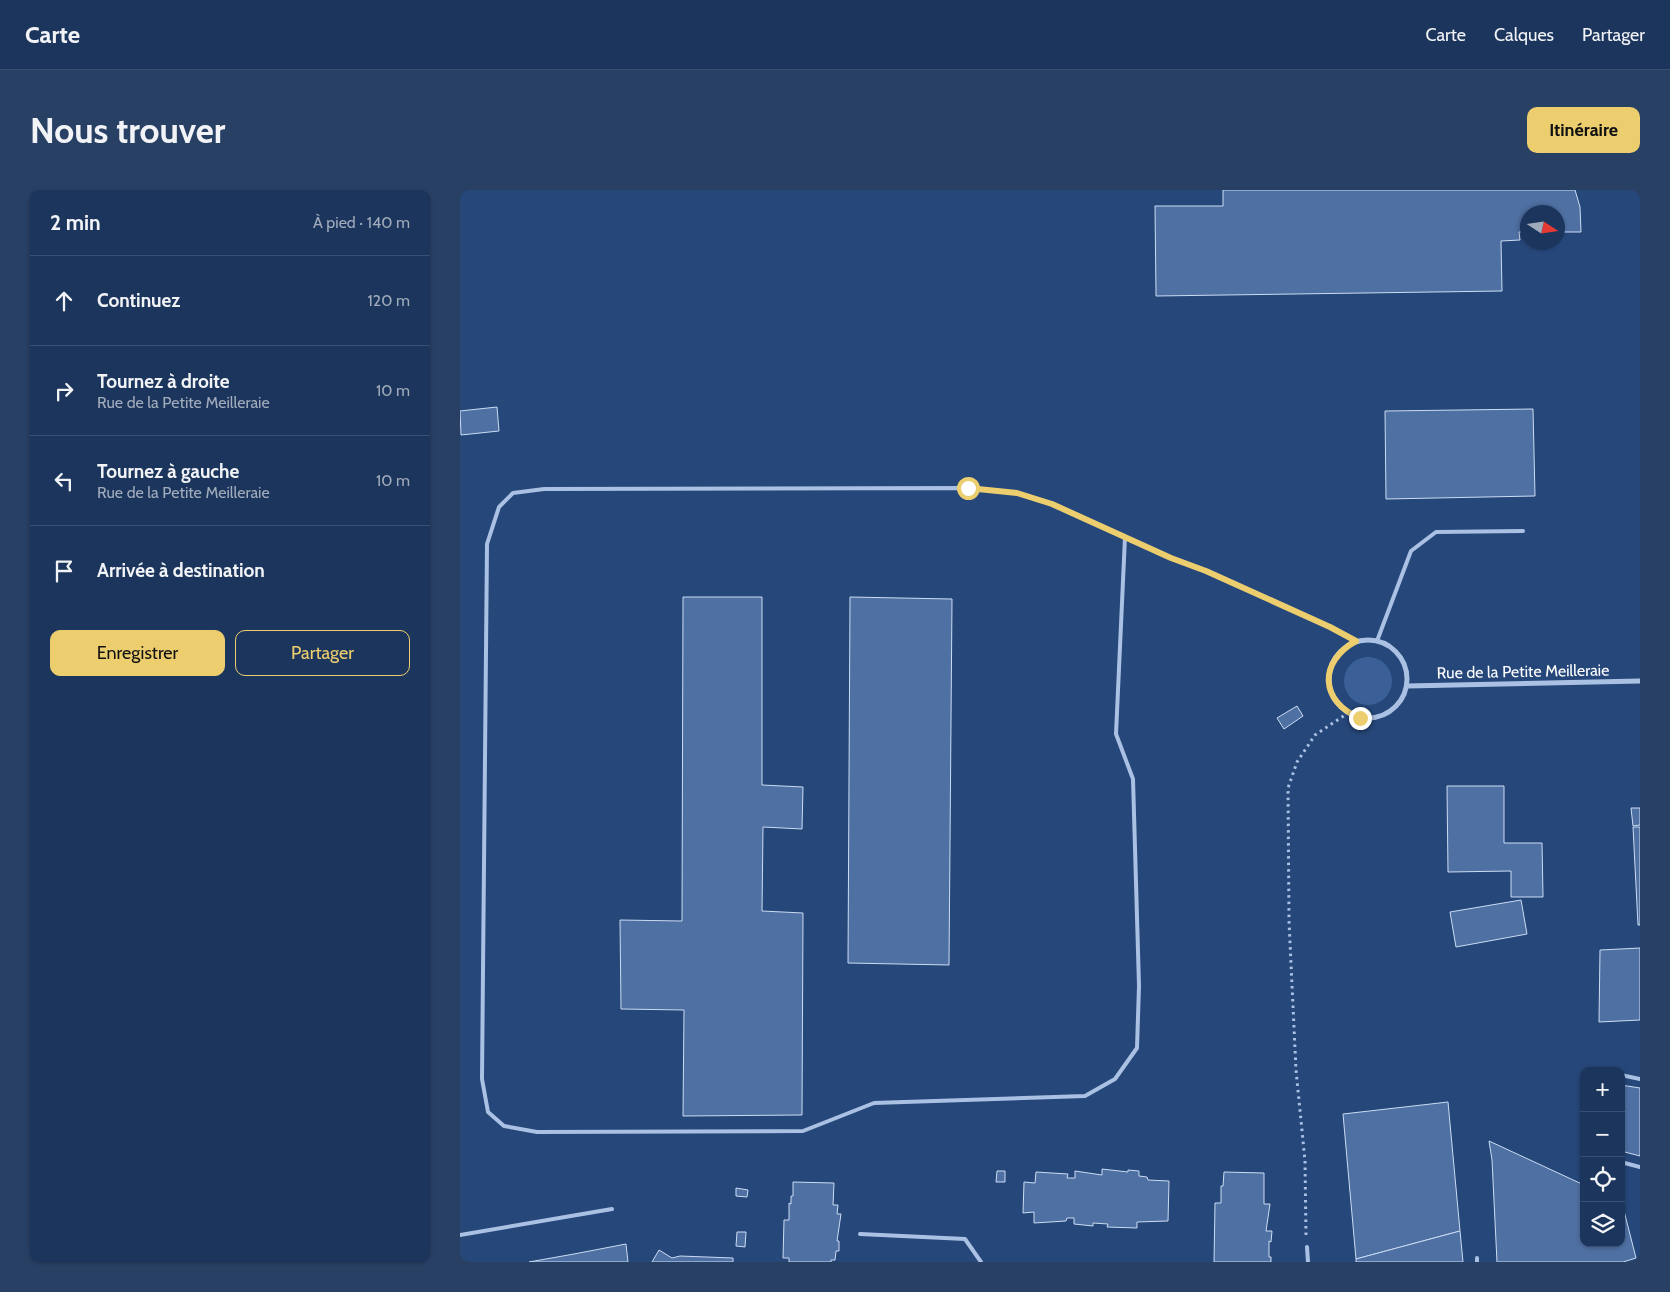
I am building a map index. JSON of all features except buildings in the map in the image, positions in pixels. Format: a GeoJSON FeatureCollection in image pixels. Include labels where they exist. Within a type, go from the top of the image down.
{"type":"FeatureCollection","features":[{"type":"Feature","properties":{"kind":"street"},"geometry":{"type":"LineString","coordinates":[[1369,639],[1377,641],[1395,649],[1403,660],[1408,672],[1408,686],[1403,698],[1395,708],[1385,715],[1373,719],[1360,718],[1348,713],[1338,705],[1332,694],[1329,682],[1330,669],[1335,657],[1344,648],[1356,641],[1369,639]]}},
{"type":"Feature","properties":{"kind":"street","name":"Rue de la Petite Meilleraie"},"geometry":{"type":"LineString","coordinates":[[1408,686],[1640,681]]}},
{"type":"Feature","properties":{"kind":"lane"},"geometry":{"type":"LineString","coordinates":[[1125,537],[1116,734],[1133,779],[1139,986],[1137,1048],[1115,1080],[1085,1096],[874,1103],[803,1131],[537,1132],[504,1126],[488,1112],[482,1079],[487,544],[499,507],[513,493],[544,489],[968,488],[1017,493],[1052,504],[1330,627],[1356,641]]}},
{"type":"Feature","properties":{"kind":"lane"},"geometry":{"type":"LineString","coordinates":[[1377,641],[1411,551],[1436,532],[1524,531]]}},
{"type":"Feature","properties":{"kind":"lane"},"geometry":{"type":"LineString","coordinates":[[1625,1076],[1640,1079]]}},
{"type":"Feature","properties":{"kind":"lane"},"geometry":{"type":"LineString","coordinates":[[1625,1163],[1640,1167]]}},
{"type":"Feature","properties":{"kind":"lane"},"geometry":{"type":"LineString","coordinates":[[460,1235],[612,1209]]}},
{"type":"Feature","properties":{"kind":"lane"},"geometry":{"type":"LineString","coordinates":[[860,1234],[964,1239],[981,1262]]}},
{"type":"Feature","properties":{"kind":"lane"},"geometry":{"type":"LineString","coordinates":[[1307,1247],[1308,1262]]}},
{"type":"Feature","properties":{"kind":"path"},"geometry":{"type":"LineString","coordinates":[[1307,1247],[1305,1161],[1296,1070],[1290,931],[1288,788],[1297,762],[1315,735],[1348,713]]}},
{"type":"Feature","properties":{"kind":"shaded area"},"geometry":{"type":"Polygon","coordinates":[[[1363,657],[1373,657],[1385,664],[1392,676],[1392,686],[1385,698],[1373,705],[1363,705],[1355,701],[1348,694],[1344,686],[1344,676],[1348,668],[1355,661],[1363,657]]]}},
{"type":"Feature","properties":{"kind":"route"},"geometry":{"type":"LineString","coordinates":[[968,488],[1017,493],[1052,504],[1171,558],[1206,571],[1330,627],[1356,641],[1344,648],[1335,657],[1330,669],[1329,682],[1332,694],[1338,705],[1348,713],[1360,718]]}}]}
